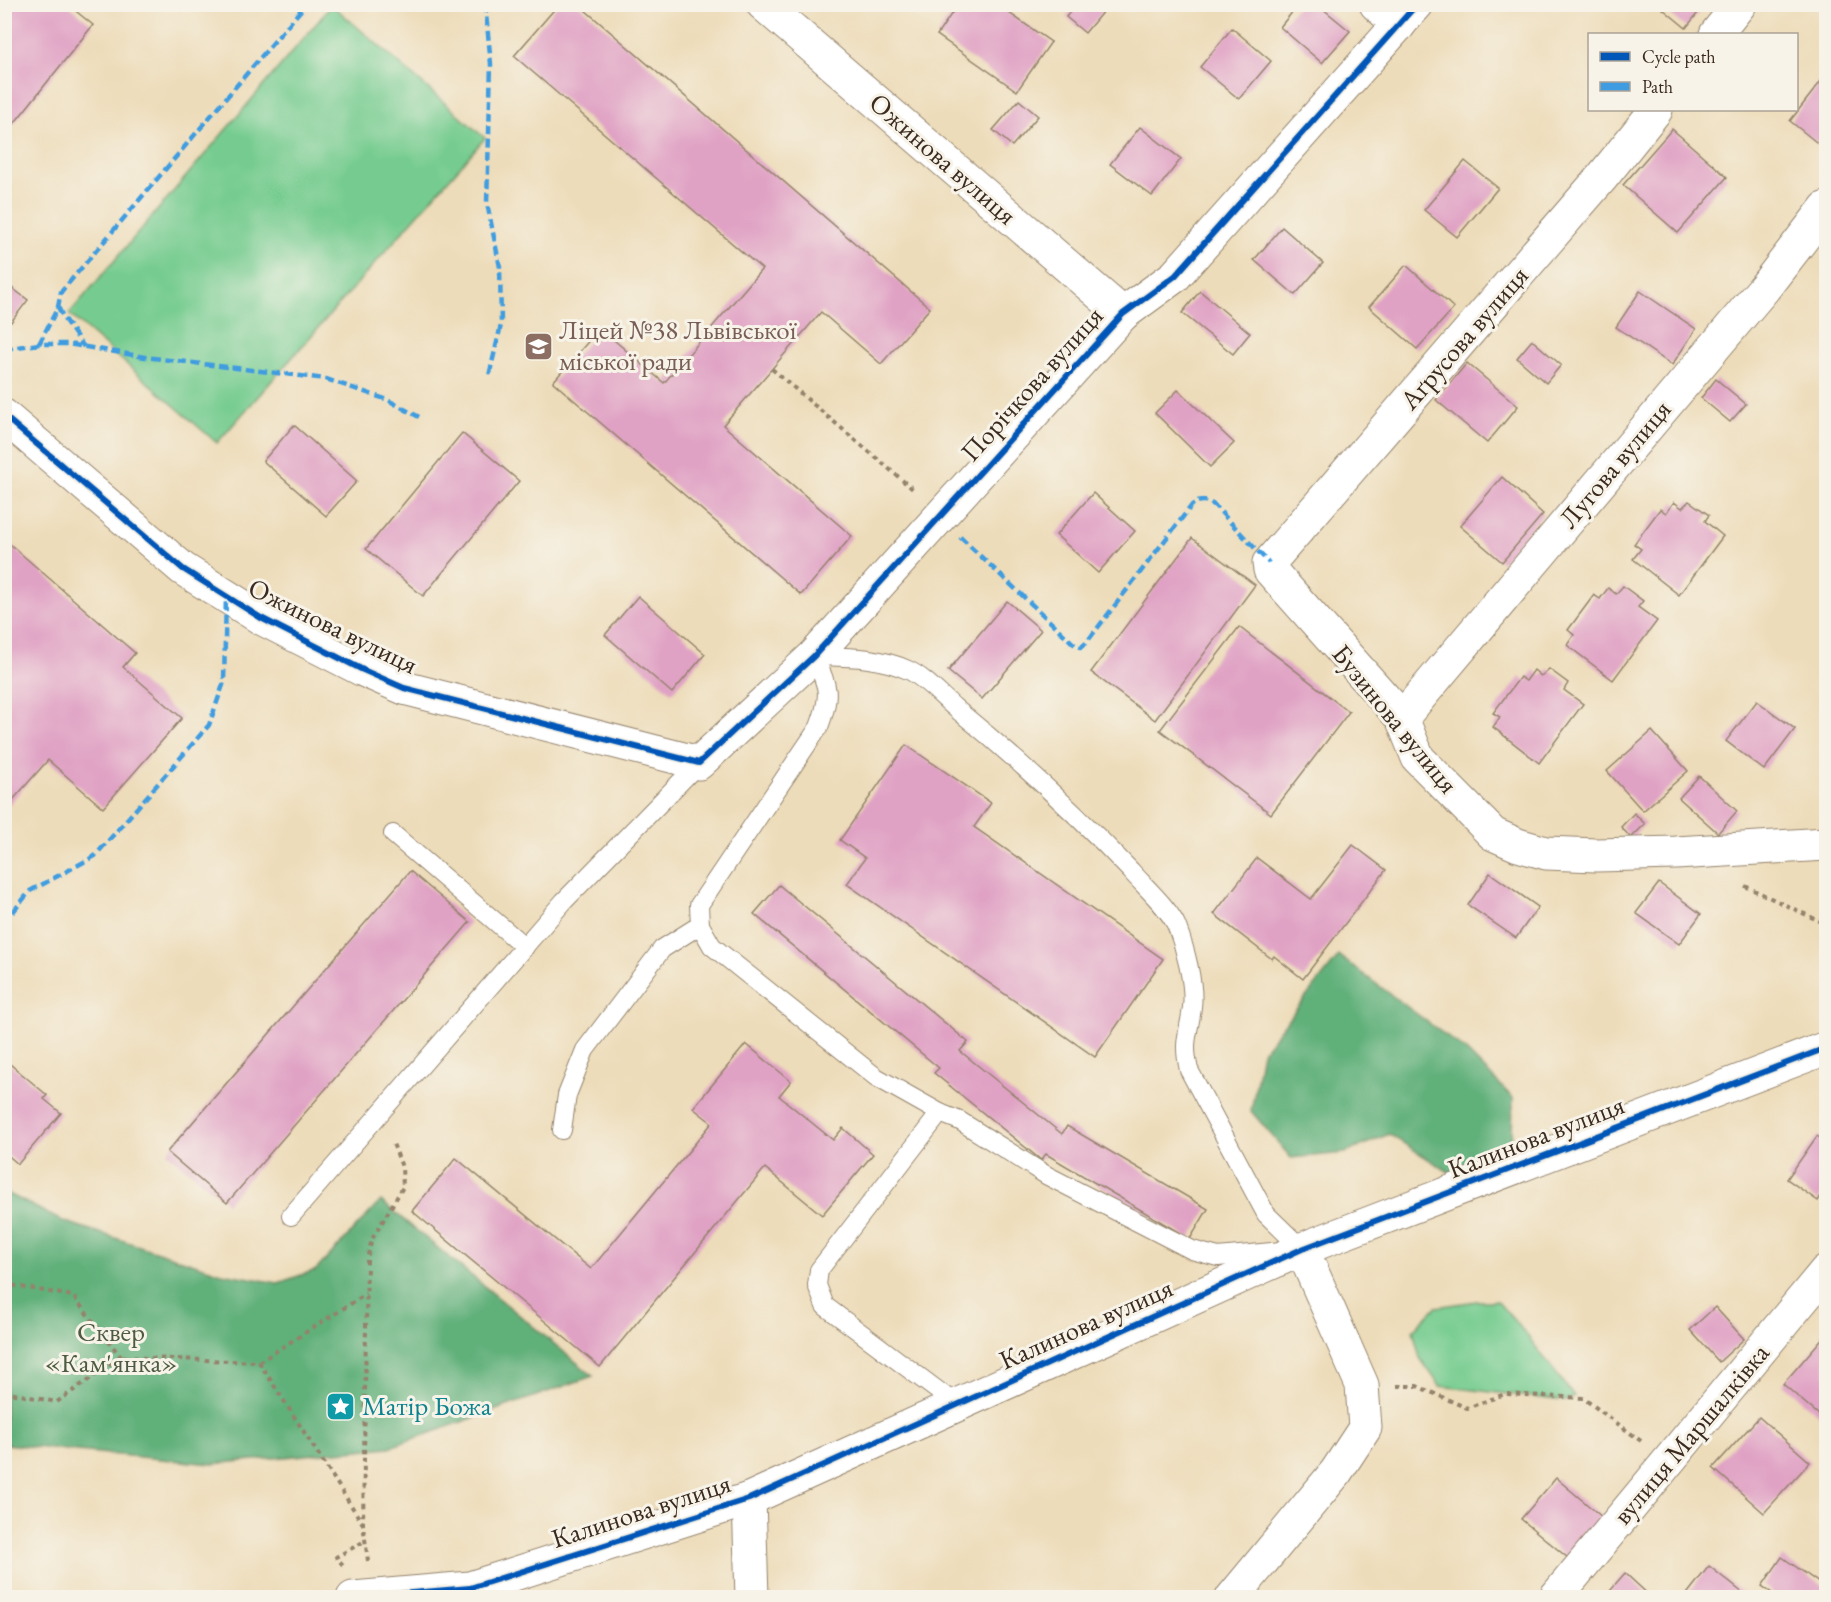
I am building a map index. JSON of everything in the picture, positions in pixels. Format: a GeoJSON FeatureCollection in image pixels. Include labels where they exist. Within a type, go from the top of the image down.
{"type":"FeatureCollection","features":[{"type":"Feature","properties":{"kind":"street","name":"Ожинова вулиця"},"geometry":{"type":"LineString","coordinates":[[763,4],[1123,314]]}},
{"type":"Feature","properties":{"kind":"street"},"geometry":{"type":"LineString","coordinates":[[1717,33],[1740,4]]}},
{"type":"Feature","properties":{"kind":"street","name":"Порічкова вулиця"},"geometry":{"type":"LineString","coordinates":[[699,763],[814,656],[1123,314],[1175,276],[1397,11]]}},
{"type":"Feature","properties":{"kind":"street","name":"Аґрусова вулиця"},"geometry":{"type":"LineString","coordinates":[[1269,563],[1603,176],[1655,111]]}},
{"type":"Feature","properties":{"kind":"street","name":"Лугова вулиця"},"geometry":{"type":"LineString","coordinates":[[1402,718],[1765,287],[1827,208]]}},
{"type":"Feature","properties":{"kind":"street","name":"Ожинова вулиця"},"geometry":{"type":"LineString","coordinates":[[4,416],[183,569],[261,618],[363,670],[404,688],[699,763]]}},
{"type":"Feature","properties":{"kind":"street","name":"Бузинова вулиця"},"geometry":{"type":"LineString","coordinates":[[1269,563],[1270,570],[1402,718],[1418,758],[1493,834],[1545,853],[1596,855],[1676,853],[1827,844]]}},
{"type":"Feature","properties":{"kind":"street","name":"Калинова вулиця"},"geometry":{"type":"LineString","coordinates":[[361,1584],[467,1593],[749,1499],[1302,1249],[1827,1048]]}},
{"type":"Feature","properties":{"kind":"street"},"geometry":{"type":"LineString","coordinates":[[1232,1598],[1336,1472],[1365,1428],[1362,1385],[1302,1249]]}},
{"type":"Feature","properties":{"kind":"street","name":"вулиця Маршалківка"},"geometry":{"type":"LineString","coordinates":[[1555,1598],[1827,1271]]}},
{"type":"Feature","properties":{"kind":"street"},"geometry":{"type":"LineString","coordinates":[[749,1499],[752,1598]]}},
{"type":"Feature","properties":{"kind":"lane"},"geometry":{"type":"LineString","coordinates":[[814,656],[865,657],[888,661],[911,671],[1015,758],[1098,837],[1155,897],[1177,926],[1191,977],[1192,1006],[1185,1051],[1189,1070],[1266,1214],[1302,1249],[1218,1257],[1192,1250],[1046,1175],[960,1121],[940,1113],[876,1077],[712,946],[700,925],[699,905],[819,727],[827,708],[828,687],[814,656]]}},
{"type":"Feature","properties":{"kind":"lane"},"geometry":{"type":"LineString","coordinates":[[291,1216],[564,901],[699,763]]}},
{"type":"Feature","properties":{"kind":"lane"},"geometry":{"type":"LineString","coordinates":[[393,834],[525,947]]}},
{"type":"Feature","properties":{"kind":"lane"},"geometry":{"type":"LineString","coordinates":[[562,1130],[567,1095],[585,1050],[662,950],[700,925]]}},
{"type":"Feature","properties":{"kind":"lane"},"geometry":{"type":"LineString","coordinates":[[940,1113],[819,1270],[817,1285],[825,1306],[957,1405]]}},
{"type":"Feature","properties":{"kind":"path"},"geometry":{"type":"LineString","coordinates":[[772,369],[919,495]]}},
{"type":"Feature","properties":{"kind":"path"},"geometry":{"type":"LineString","coordinates":[[1741,884],[1827,924]]}},
{"type":"Feature","properties":{"kind":"path"},"geometry":{"type":"LineString","coordinates":[[361,1584],[369,1248],[403,1187],[402,1167],[381,1113]]}},
{"type":"Feature","properties":{"kind":"path"},"geometry":{"type":"LineString","coordinates":[[4,1284],[73,1296],[121,1357]]}},
{"type":"Feature","properties":{"kind":"path"},"geometry":{"type":"LineString","coordinates":[[4,1392],[57,1402],[121,1357],[259,1362],[367,1293]]}},
{"type":"Feature","properties":{"kind":"path"},"geometry":{"type":"LineString","coordinates":[[259,1362],[363,1524]]}},
{"type":"Feature","properties":{"kind":"path"},"geometry":{"type":"LineString","coordinates":[[1362,1385],[1417,1386],[1467,1408],[1505,1394],[1583,1398],[1668,1461]]}},
{"type":"Feature","properties":{"kind":"green space"},"geometry":{"type":"Polygon","coordinates":[[[332,5],[485,138],[217,443],[69,314],[332,5]]]}},
{"type":"Feature","properties":{"kind":"green space"},"geometry":{"type":"Polygon","coordinates":[[[1339,956],[1465,1050],[1513,1098],[1512,1137],[1460,1179],[1389,1134],[1345,1153],[1291,1158],[1251,1111],[1262,1052],[1339,956]]]}},
{"type":"Feature","properties":{"kind":"green space","name":"Сквер «Кам'янка»"},"geometry":{"type":"Polygon","coordinates":[[[5,1192],[60,1220],[222,1273],[278,1283],[316,1270],[381,1201],[593,1376],[390,1447],[212,1464],[5,1444],[5,1192]]]}},
{"type":"Feature","properties":{"kind":"green space"},"geometry":{"type":"Polygon","coordinates":[[[1477,1301],[1497,1301],[1526,1334],[1574,1397],[1565,1401],[1440,1386],[1420,1358],[1413,1330],[1436,1307],[1477,1301]]]}},
{"type":"Feature","properties":{"kind":"building"},"geometry":{"type":"Polygon","coordinates":[[[9,4],[67,4],[93,25],[4,136],[4,11],[9,4]]]}},
{"type":"Feature","properties":{"kind":"building"},"geometry":{"type":"Polygon","coordinates":[[[559,4],[578,4],[930,308],[881,364],[821,312],[723,425],[852,536],[801,595],[553,382],[600,328],[664,383],[762,269],[514,56],[559,4]]]}},
{"type":"Feature","properties":{"kind":"building"},"geometry":{"type":"Polygon","coordinates":[[[958,4],[996,4],[1051,42],[1017,91],[937,35],[958,4]]]}},
{"type":"Feature","properties":{"kind":"building"},"geometry":{"type":"Polygon","coordinates":[[[1076,4],[1109,4],[1085,33],[1066,17],[1076,4]]]}},
{"type":"Feature","properties":{"kind":"building"},"geometry":{"type":"Polygon","coordinates":[[[1299,4],[1317,4],[1350,31],[1322,63],[1280,27],[1299,4]]]}},
{"type":"Feature","properties":{"kind":"building"},"geometry":{"type":"Polygon","coordinates":[[[1657,4],[1705,4],[1686,28],[1657,4]]]}},
{"type":"Feature","properties":{"kind":"building"},"geometry":{"type":"Polygon","coordinates":[[[1232,28],[1271,61],[1239,99],[1200,67],[1232,28]]]}},
{"type":"Feature","properties":{"kind":"building"},"geometry":{"type":"Polygon","coordinates":[[[1822,80],[1826,84],[1826,150],[1790,121],[1822,80]]]}},
{"type":"Feature","properties":{"kind":"building"},"geometry":{"type":"Polygon","coordinates":[[[1019,100],[1038,116],[1012,146],[993,130],[1019,100]]]}},
{"type":"Feature","properties":{"kind":"building"},"geometry":{"type":"Polygon","coordinates":[[[1140,127],[1181,159],[1152,196],[1110,164],[1140,127]]]}},
{"type":"Feature","properties":{"kind":"building"},"geometry":{"type":"Polygon","coordinates":[[[1672,129],[1727,177],[1678,233],[1623,185],[1672,129]]]}},
{"type":"Feature","properties":{"kind":"building"},"geometry":{"type":"Polygon","coordinates":[[[1465,161],[1498,188],[1457,237],[1424,210],[1465,161]]]}},
{"type":"Feature","properties":{"kind":"building"},"geometry":{"type":"Polygon","coordinates":[[[1282,227],[1323,263],[1295,295],[1254,260],[1282,227]]]}},
{"type":"Feature","properties":{"kind":"building"},"geometry":{"type":"Polygon","coordinates":[[[1406,265],[1454,308],[1417,349],[1369,307],[1406,265]]]}},
{"type":"Feature","properties":{"kind":"building"},"geometry":{"type":"Polygon","coordinates":[[[4,282],[28,300],[11,322],[4,317],[4,282]]]}},
{"type":"Feature","properties":{"kind":"building"},"geometry":{"type":"Polygon","coordinates":[[[1200,291],[1250,333],[1233,354],[1182,313],[1200,291]]]}},
{"type":"Feature","properties":{"kind":"building"},"geometry":{"type":"Polygon","coordinates":[[[1640,291],[1696,329],[1672,365],[1616,327],[1640,291]]]}},
{"type":"Feature","properties":{"kind":"building"},"geometry":{"type":"Polygon","coordinates":[[[1532,340],[1561,365],[1546,383],[1517,358],[1532,340]]]}},
{"type":"Feature","properties":{"kind":"building"},"geometry":{"type":"Polygon","coordinates":[[[1467,363],[1518,406],[1487,443],[1436,400],[1467,363]]]}},
{"type":"Feature","properties":{"kind":"building"},"geometry":{"type":"Polygon","coordinates":[[[1716,379],[1746,404],[1730,422],[1701,398],[1716,379]]]}},
{"type":"Feature","properties":{"kind":"building"},"geometry":{"type":"Polygon","coordinates":[[[1178,390],[1234,443],[1210,467],[1155,413],[1178,390]]]}},
{"type":"Feature","properties":{"kind":"building"},"geometry":{"type":"Polygon","coordinates":[[[294,425],[357,481],[326,516],[263,461],[294,425]]]}},
{"type":"Feature","properties":{"kind":"building"},"geometry":{"type":"Polygon","coordinates":[[[462,433],[519,481],[423,596],[366,549],[462,433]]]}},
{"type":"Feature","properties":{"kind":"building"},"geometry":{"type":"Polygon","coordinates":[[[1502,477],[1543,514],[1502,562],[1460,526],[1502,477]]]}},
{"type":"Feature","properties":{"kind":"building"},"geometry":{"type":"Polygon","coordinates":[[[1093,493],[1135,531],[1098,573],[1056,535],[1093,493]]]}},
{"type":"Feature","properties":{"kind":"building"},"geometry":{"type":"Polygon","coordinates":[[[1689,501],[1709,515],[1705,521],[1723,536],[1679,595],[1633,559],[1641,549],[1634,544],[1660,509],[1666,513],[1674,502],[1682,508],[1689,501]]]}},
{"type":"Feature","properties":{"kind":"building"},"geometry":{"type":"Polygon","coordinates":[[[1192,538],[1255,585],[1155,720],[1091,672],[1192,538]]]}},
{"type":"Feature","properties":{"kind":"building"},"geometry":{"type":"Polygon","coordinates":[[[4,539],[135,653],[123,667],[182,718],[103,808],[48,760],[4,810],[4,539]]]}},
{"type":"Feature","properties":{"kind":"building"},"geometry":{"type":"Polygon","coordinates":[[[1623,586],[1643,601],[1638,607],[1657,621],[1613,680],[1567,645],[1574,635],[1568,630],[1594,595],[1600,599],[1608,588],[1616,594],[1623,586]]]}},
{"type":"Feature","properties":{"kind":"building"},"geometry":{"type":"Polygon","coordinates":[[[638,596],[705,654],[672,693],[605,635],[638,596]]]}},
{"type":"Feature","properties":{"kind":"building"},"geometry":{"type":"Polygon","coordinates":[[[1007,601],[1041,630],[982,699],[948,671],[1007,601]]]}},
{"type":"Feature","properties":{"kind":"building"},"geometry":{"type":"Polygon","coordinates":[[[1239,627],[1349,712],[1271,814],[1160,730],[1239,627]]]}},
{"type":"Feature","properties":{"kind":"building"},"geometry":{"type":"Polygon","coordinates":[[[1549,669],[1568,683],[1564,690],[1583,704],[1539,763],[1493,727],[1500,717],[1493,713],[1520,677],[1526,681],[1534,670],[1541,676],[1549,669]]]}},
{"type":"Feature","properties":{"kind":"building"},"geometry":{"type":"Polygon","coordinates":[[[1757,701],[1795,729],[1764,770],[1726,741],[1757,701]]]}},
{"type":"Feature","properties":{"kind":"building"},"geometry":{"type":"Polygon","coordinates":[[[1652,731],[1688,771],[1643,811],[1607,771],[1652,731]]]}},
{"type":"Feature","properties":{"kind":"building"},"geometry":{"type":"Polygon","coordinates":[[[906,745],[991,803],[974,827],[1163,959],[1095,1057],[847,884],[865,858],[840,840],[906,745]]]}},
{"type":"Feature","properties":{"kind":"building"},"geometry":{"type":"Polygon","coordinates":[[[1699,776],[1737,811],[1718,833],[1679,798],[1699,776]]]}},
{"type":"Feature","properties":{"kind":"building"},"geometry":{"type":"Polygon","coordinates":[[[1634,813],[1645,824],[1631,838],[1621,827],[1634,813]]]}},
{"type":"Feature","properties":{"kind":"building"},"geometry":{"type":"Polygon","coordinates":[[[1353,845],[1386,870],[1303,979],[1274,956],[1272,959],[1214,914],[1257,858],[1311,899],[1353,845]]]}},
{"type":"Feature","properties":{"kind":"building"},"geometry":{"type":"Polygon","coordinates":[[[410,871],[470,922],[227,1203],[167,1152],[410,871]]]}},
{"type":"Feature","properties":{"kind":"building"},"geometry":{"type":"Polygon","coordinates":[[[1490,873],[1538,907],[1516,938],[1468,905],[1490,873]]]}},
{"type":"Feature","properties":{"kind":"building"},"geometry":{"type":"Polygon","coordinates":[[[1659,883],[1701,914],[1679,944],[1636,913],[1659,883]]]}},
{"type":"Feature","properties":{"kind":"building"},"geometry":{"type":"Polygon","coordinates":[[[779,885],[968,1042],[960,1051],[1062,1134],[1067,1126],[1208,1209],[1190,1239],[1046,1154],[1041,1160],[934,1073],[939,1068],[754,914],[779,885]]]}},
{"type":"Feature","properties":{"kind":"building"},"geometry":{"type":"Polygon","coordinates":[[[746,1044],[791,1081],[779,1096],[833,1140],[843,1128],[873,1154],[822,1215],[765,1168],[600,1367],[412,1211],[456,1158],[591,1269],[712,1123],[693,1108],[746,1044]]]}},
{"type":"Feature","properties":{"kind":"building"},"geometry":{"type":"Polygon","coordinates":[[[4,1059],[47,1095],[44,1099],[61,1113],[18,1164],[4,1152],[4,1059]]]}},
{"type":"Feature","properties":{"kind":"building"},"geometry":{"type":"Polygon","coordinates":[[[1817,1136],[1826,1142],[1826,1188],[1818,1201],[1787,1179],[1817,1136]]]}},
{"type":"Feature","properties":{"kind":"building"},"geometry":{"type":"Polygon","coordinates":[[[1715,1307],[1744,1339],[1719,1362],[1690,1330],[1715,1307]]]}},
{"type":"Feature","properties":{"kind":"building"},"geometry":{"type":"Polygon","coordinates":[[[1826,1334],[1826,1421],[1783,1384],[1826,1334]]]}},
{"type":"Feature","properties":{"kind":"building"},"geometry":{"type":"Polygon","coordinates":[[[1759,1417],[1810,1462],[1764,1513],[1713,1468],[1759,1417]]]}},
{"type":"Feature","properties":{"kind":"building"},"geometry":{"type":"Polygon","coordinates":[[[1556,1478],[1602,1517],[1568,1558],[1521,1519],[1556,1478]]]}},
{"type":"Feature","properties":{"kind":"building"},"geometry":{"type":"Polygon","coordinates":[[[1782,1557],[1826,1588],[1826,1598],[1779,1598],[1762,1586],[1782,1557]]]}},
{"type":"Feature","properties":{"kind":"building"},"geometry":{"type":"Polygon","coordinates":[[[1709,1566],[1749,1598],[1684,1598],[1709,1566]]]}},
{"type":"Feature","properties":{"kind":"building"},"geometry":{"type":"Polygon","coordinates":[[[1625,1573],[1652,1598],[1603,1598],[1625,1573]]]}},
{"type":"Feature","properties":{"kind":"marked path"},"geometry":{"type":"LineString","coordinates":[[39,344],[58,307],[61,292],[306,4]]}},
{"type":"Feature","properties":{"kind":"marked path"},"geometry":{"type":"LineString","coordinates":[[485,4],[491,64],[487,203],[500,267],[501,325],[489,376]]}},
{"type":"Feature","properties":{"kind":"marked path"},"geometry":{"type":"LineString","coordinates":[[58,307],[84,347]]}},
{"type":"Feature","properties":{"kind":"marked path"},"geometry":{"type":"LineString","coordinates":[[4,349],[39,344],[68,344],[145,357],[326,379],[388,400],[419,417]]}},
{"type":"Feature","properties":{"kind":"marked path"},"geometry":{"type":"LineString","coordinates":[[960,537],[1075,645],[1081,647],[1192,505],[1198,502],[1205,501],[1214,505],[1269,563]]}},
{"type":"Feature","properties":{"kind":"marked path"},"geometry":{"type":"LineString","coordinates":[[4,923],[30,891],[95,856],[209,725],[224,682],[226,596]]}},
{"type":"Feature","properties":{"kind":"cycle path"},"geometry":{"type":"LineString","coordinates":[[4,416],[183,569],[261,618],[363,670],[404,688],[699,763],[814,656],[1123,314],[1175,276],[1417,4]]}},
{"type":"Feature","properties":{"kind":"cycle path"},"geometry":{"type":"LineString","coordinates":[[353,1598],[470,1588],[749,1499],[1302,1249],[1826,1048]]}},
{"type":"Feature","properties":{"kind":"place","name":"Ліцей №38 Львівської міської ради"},"geometry":{"type":"Point","coordinates":[538,346]}},
{"type":"Feature","properties":{"kind":"place","name":"Матір Божа"},"geometry":{"type":"Point","coordinates":[341,1406]}}]}
